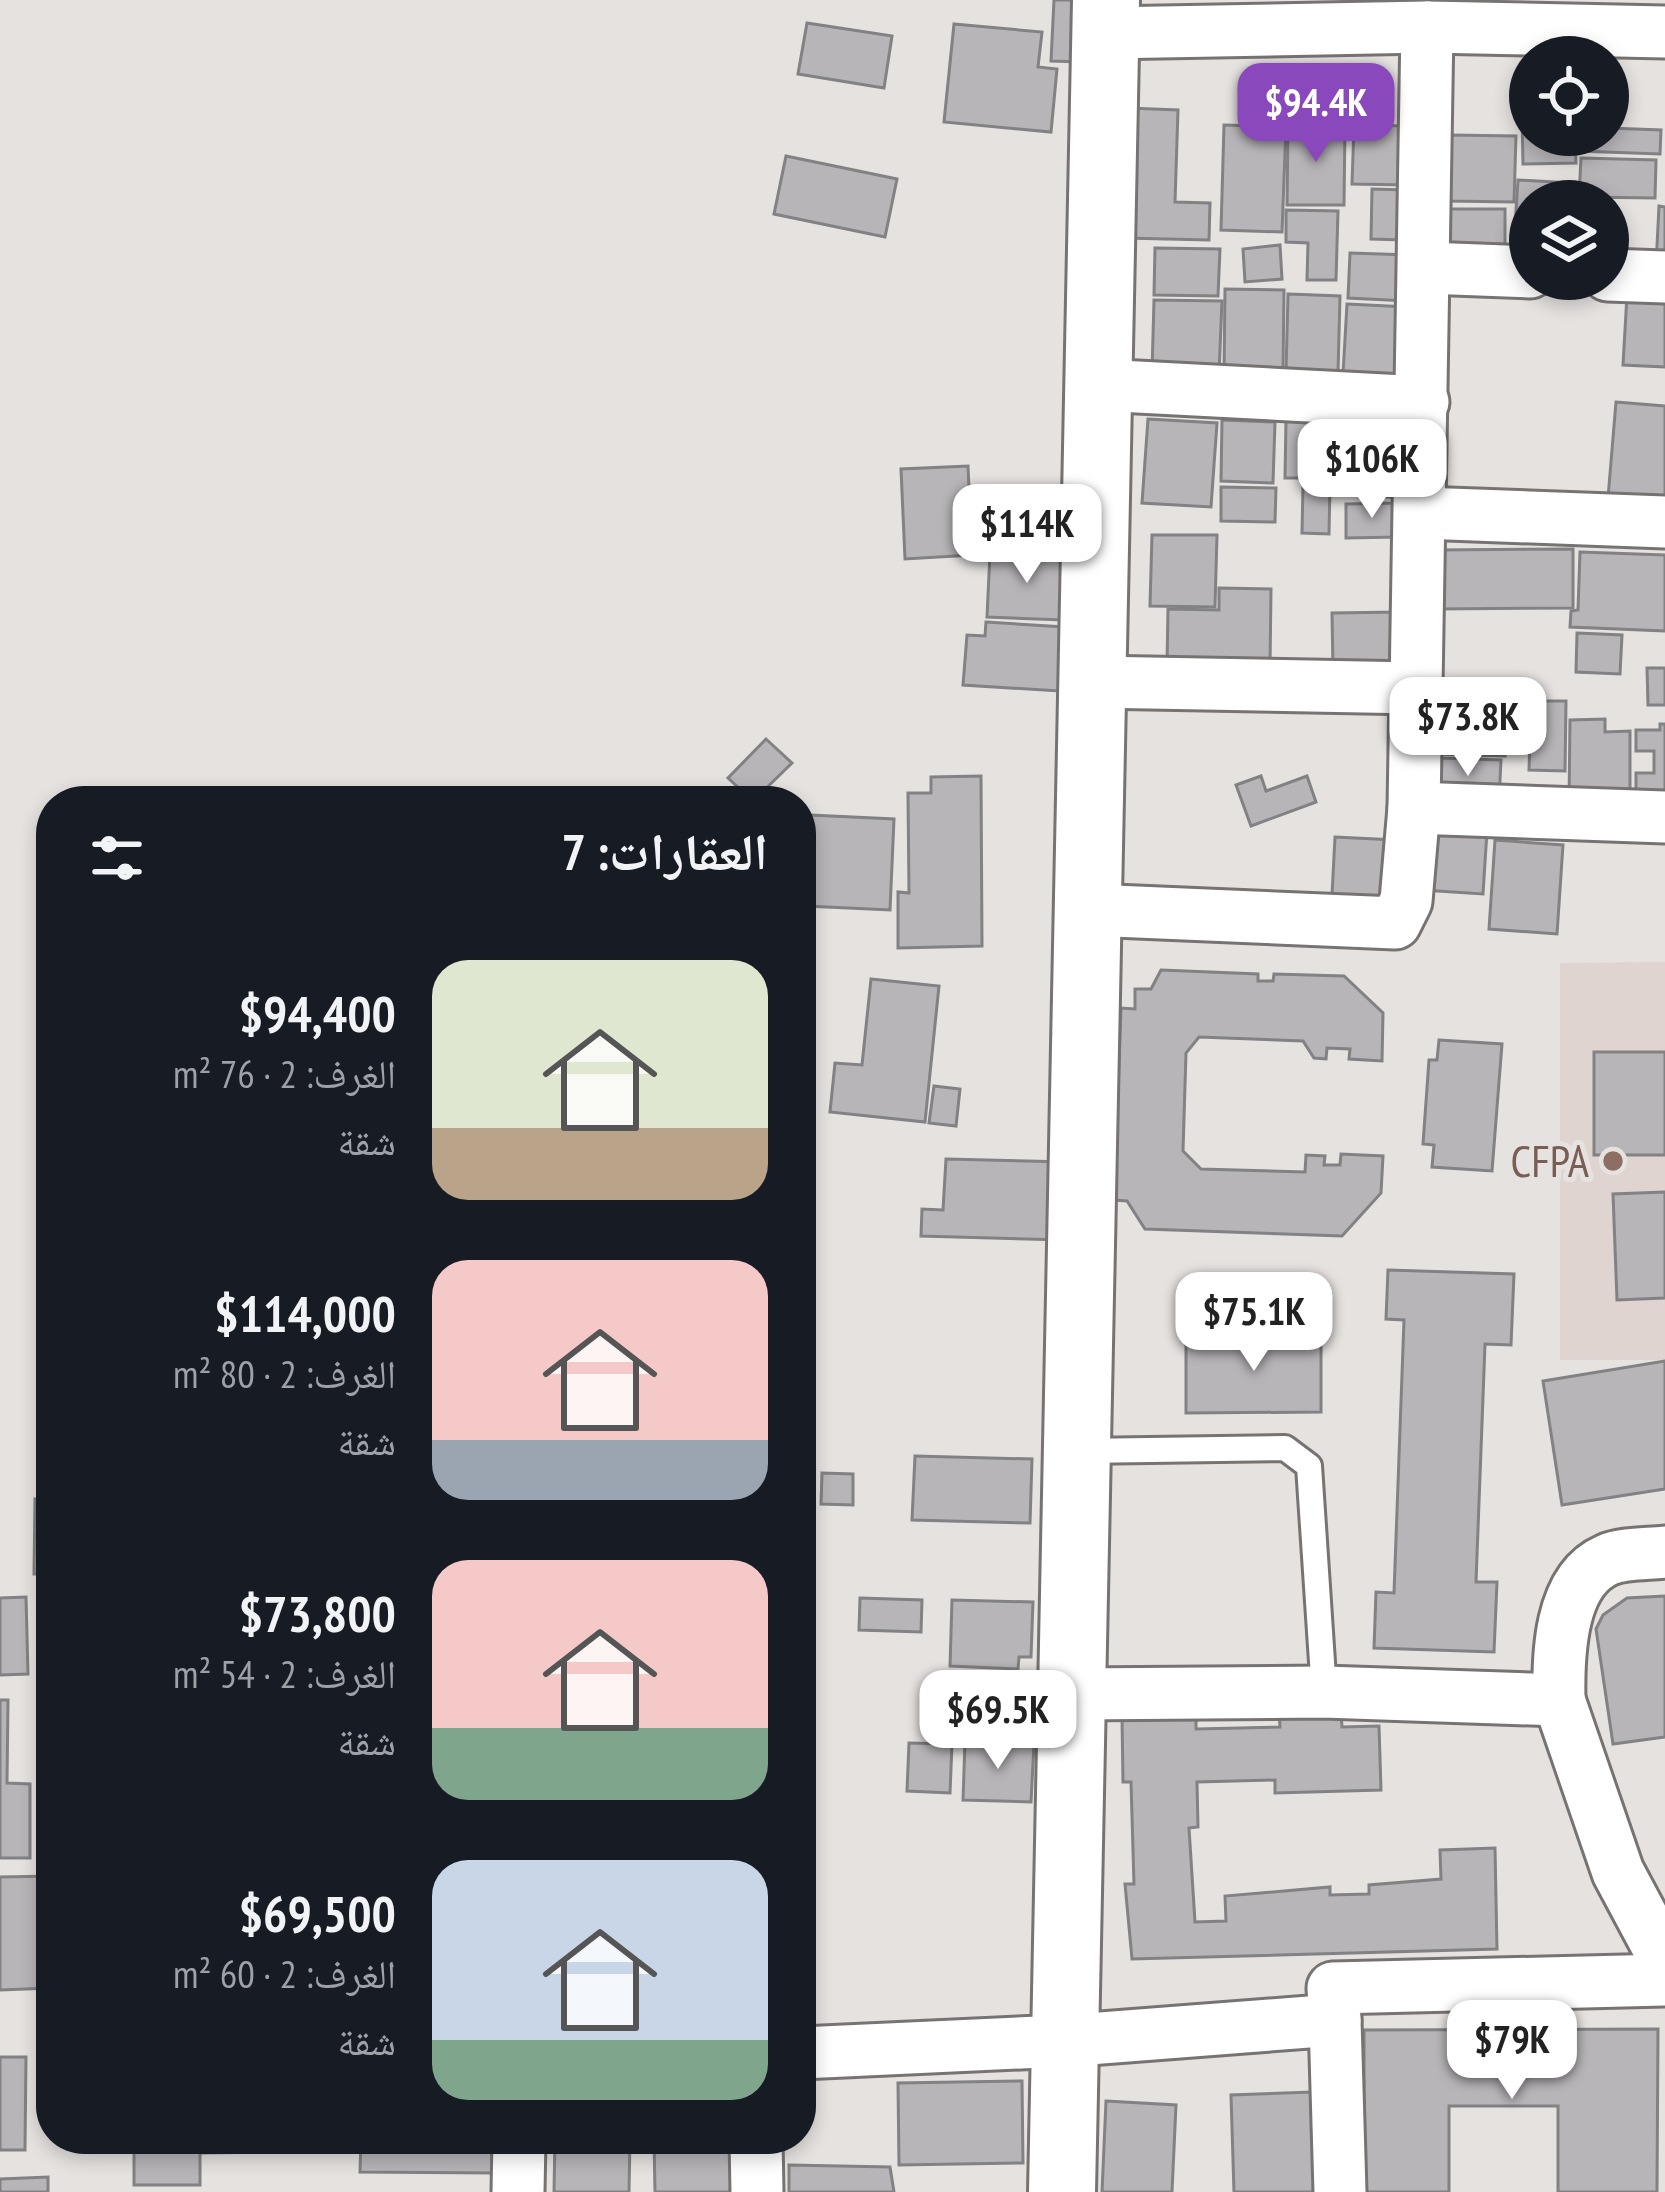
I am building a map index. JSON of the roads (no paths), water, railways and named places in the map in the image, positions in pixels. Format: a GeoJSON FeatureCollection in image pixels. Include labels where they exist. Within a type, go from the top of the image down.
{"type":"FeatureCollection","features":[{"type":"Feature","properties":{"kind":"main road"},"geometry":{"type":"LineString","coordinates":[[1062,2192],[1106,17]]}},
{"type":"Feature","properties":{"kind":"street"},"geometry":{"type":"LineString","coordinates":[[1106,17],[1665,32]]}},
{"type":"Feature","properties":{"kind":"street"},"geometry":{"type":"LineString","coordinates":[[1090,910],[1395,923],[1406,901],[1417,688],[1427,27]]}},
{"type":"Feature","properties":{"kind":"street"},"geometry":{"type":"LineString","coordinates":[[1426,268],[1509,271]]}},
{"type":"Feature","properties":{"kind":"street"},"geometry":{"type":"LineString","coordinates":[[1629,276],[1665,278]]}},
{"type":"Feature","properties":{"kind":"street"},"geometry":{"type":"LineString","coordinates":[[1099,385],[1423,402]]}},
{"type":"Feature","properties":{"kind":"street"},"geometry":{"type":"LineString","coordinates":[[1421,513],[1665,521]]}},
{"type":"Feature","properties":{"kind":"street"},"geometry":{"type":"LineString","coordinates":[[1094,682],[1417,688]]}},
{"type":"Feature","properties":{"kind":"street"},"geometry":{"type":"LineString","coordinates":[[1414,808],[1665,817]]}},
{"type":"Feature","properties":{"kind":"street"},"geometry":{"type":"LineString","coordinates":[[1665,1552],[1607,1560],[1583,1580],[1558,1649],[1558,1700],[1618,1872],[1665,1960]]}},
{"type":"Feature","properties":{"kind":"street"},"geometry":{"type":"LineString","coordinates":[[1074,1694],[1324,1692],[1558,1700]]}},
{"type":"Feature","properties":{"kind":"street"},"geometry":{"type":"LineString","coordinates":[[1340,2192],[1333,1988],[1665,1980]]}},
{"type":"Feature","properties":{"kind":"street"},"geometry":{"type":"LineString","coordinates":[[816,2052],[1062,2041],[1335,2020]]}},
{"type":"Feature","properties":{"kind":"street"},"geometry":{"type":"LineString","coordinates":[[518,2192],[519,2154]]}},
{"type":"Feature","properties":{"kind":"street"},"geometry":{"type":"LineString","coordinates":[[756,2154],[757,2192]]}},
{"type":"Feature","properties":{"kind":"lane"},"geometry":{"type":"LineString","coordinates":[[1080,1451],[1285,1448],[1309,1466],[1324,1692]]}},
{"type":"Feature","properties":{"kind":"place","name":"CFPA"},"geometry":{"type":"Point","coordinates":[1613,1161]}}]}
